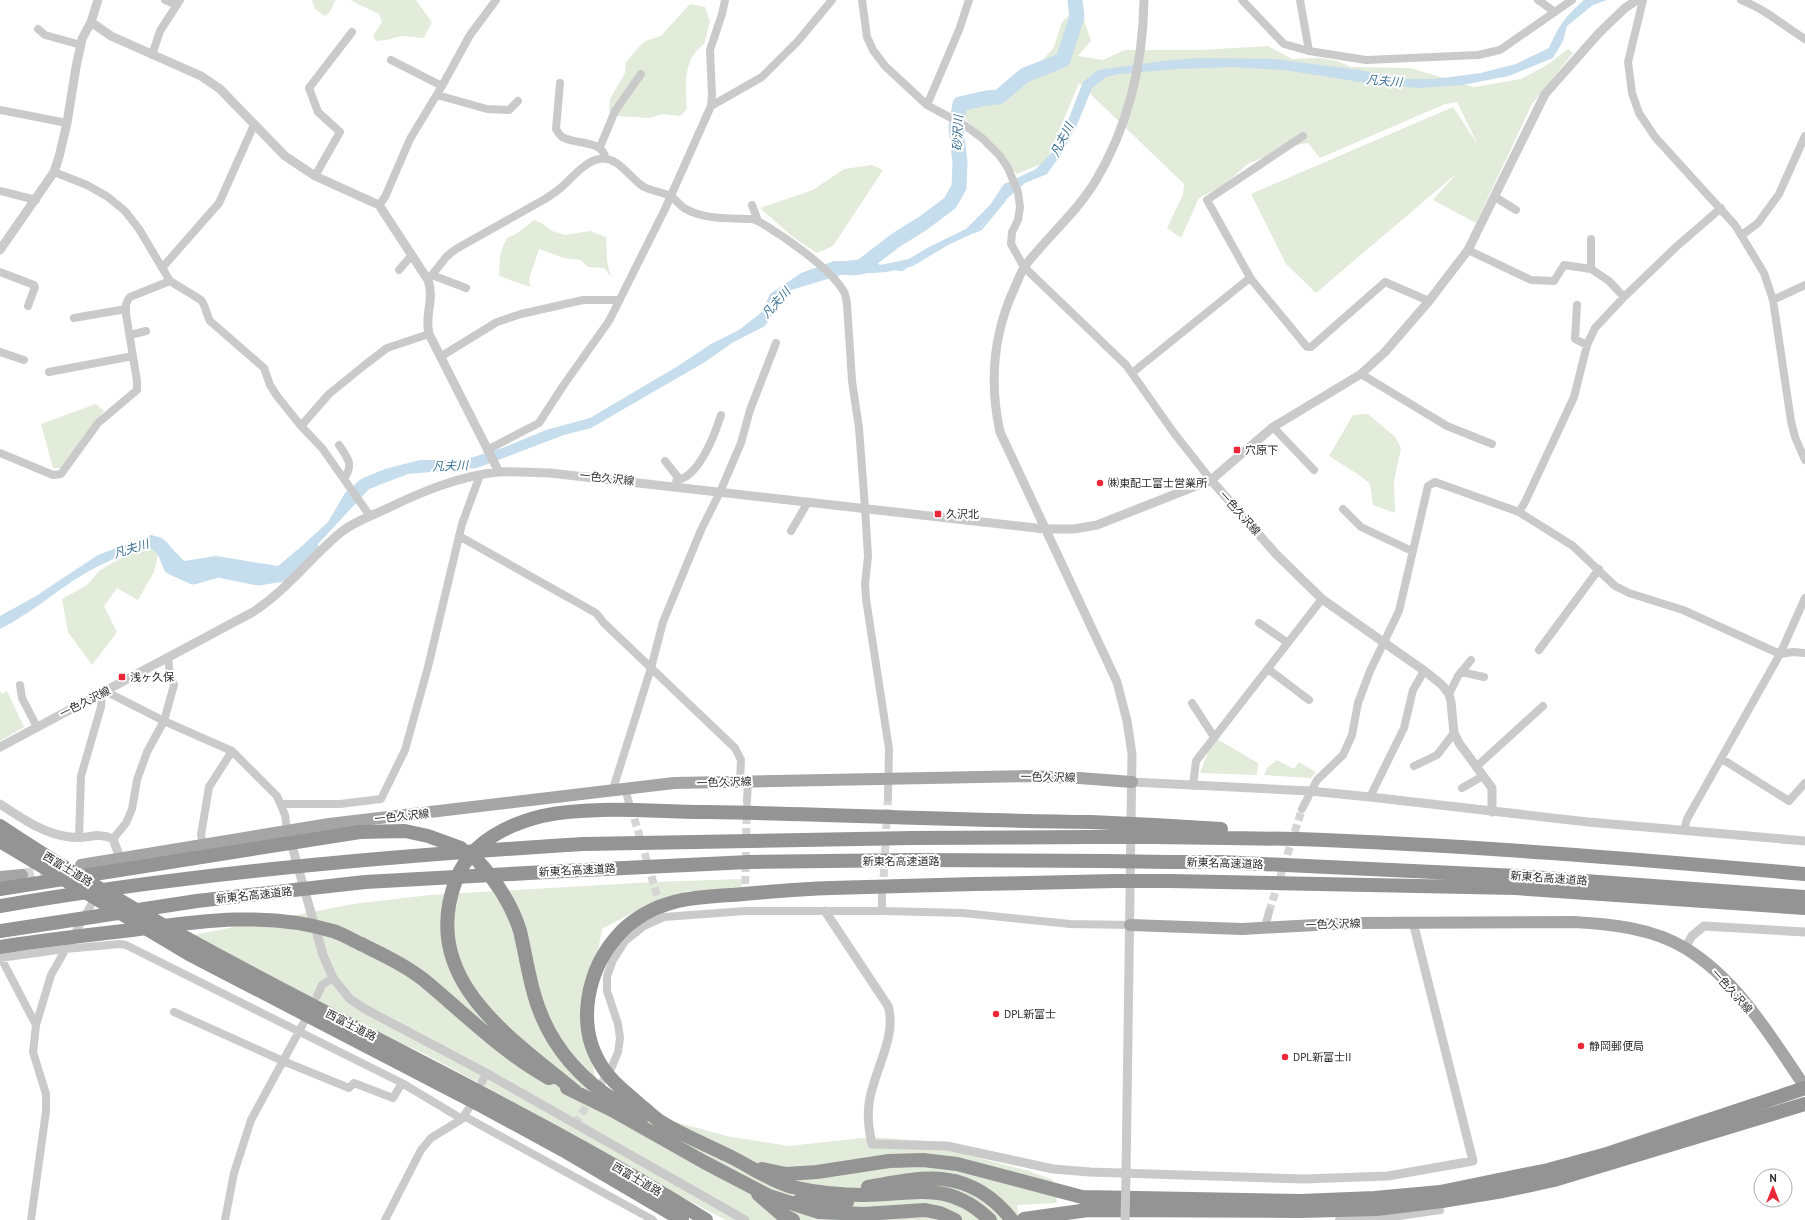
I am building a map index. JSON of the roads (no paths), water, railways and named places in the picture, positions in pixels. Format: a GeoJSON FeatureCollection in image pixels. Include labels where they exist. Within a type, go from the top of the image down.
{"type":"FeatureCollection","features":[{"type":"Feature","properties":{"kind":"highway"},"geometry":{"type":"LineString","coordinates":[[576,1092],[513,1039],[484,1011],[467,989],[456,970],[450,950],[446,931],[447,908],[461,868],[476,849],[509,826],[543,816],[566,812],[607,811],[807,814],[989,821],[1091,822],[1154,831]]}},
{"type":"Feature","properties":{"kind":"highway","name":"西富士道路"},"geometry":{"type":"LineString","coordinates":[[0,826],[30,846],[196,945],[569,1139],[706,1220]]}},
{"type":"Feature","properties":{"kind":"highway"},"geometry":{"type":"LineString","coordinates":[[0,889],[360,832],[405,831],[428,836],[461,848]]}},
{"type":"Feature","properties":{"kind":"highway","name":"新東名高速道路"},"geometry":{"type":"LineString","coordinates":[[0,906],[168,881],[281,868],[447,852],[583,844],[904,838],[1089,837],[1154,831],[1563,854],[1805,874]]}},
{"type":"Feature","properties":{"kind":"highway","name":"西富士道路"},"geometry":{"type":"LineString","coordinates":[[0,841],[188,954],[482,1106],[604,1174],[682,1220]]}},
{"type":"Feature","properties":{"kind":"highway","name":"新東名高速道路"},"geometry":{"type":"LineString","coordinates":[[0,931],[197,901],[357,883],[476,875],[773,862],[914,860],[1221,862],[1518,876],[1805,897]]}},
{"type":"Feature","properties":{"kind":"highway"},"geometry":{"type":"LineString","coordinates":[[478,861],[507,900],[519,930],[533,993],[543,1022],[558,1048],[579,1073],[618,1103],[660,1121],[751,1166],[776,1182],[793,1187],[862,1195],[934,1192],[952,1195],[968,1201],[990,1220]]}},
{"type":"Feature","properties":{"kind":"highway"},"geometry":{"type":"LineString","coordinates":[[660,1121],[624,1091],[604,1070],[595,1053],[588,1026],[589,989],[601,958],[610,944],[624,928],[646,913],[674,902],[703,897],[789,890],[912,885],[1170,881],[1515,888],[1805,908]]}},
{"type":"Feature","properties":{"kind":"highway"},"geometry":{"type":"LineString","coordinates":[[0,955],[170,925],[228,920],[260,919],[312,926],[335,932],[398,962],[417,975],[481,1030],[532,1068],[769,1196],[819,1212],[864,1214],[925,1210],[955,1220]]}},
{"type":"Feature","properties":{"kind":"highway"},"geometry":{"type":"LineString","coordinates":[[751,1166],[786,1174],[817,1172],[889,1161],[923,1160],[957,1164],[1082,1197],[1300,1201],[1375,1198],[1440,1192],[1548,1170],[1607,1154],[1805,1087]]}},
{"type":"Feature","properties":{"kind":"highway"},"geometry":{"type":"LineString","coordinates":[[1024,1220],[1088,1210],[1308,1211],[1377,1209],[1442,1201],[1503,1191],[1554,1180],[1805,1104]]}},
{"type":"Feature","properties":{"kind":"highway"},"geometry":{"type":"LineString","coordinates":[[793,1187],[838,1190],[866,1188],[903,1180],[940,1179],[975,1187],[997,1202],[1012,1220]]}},
{"type":"Feature","properties":{"kind":"highway"},"geometry":{"type":"LineString","coordinates":[[750,1187],[781,1214],[793,1220]]}},
{"type":"Feature","properties":{"kind":"highway"},"geometry":{"type":"LineString","coordinates":[[785,1200],[863,1203],[914,1199],[932,1200],[949,1202],[964,1208],[980,1220]]}},
{"type":"Feature","properties":{"kind":"main road","name":"一色久沢線"},"geometry":{"type":"LineString","coordinates":[[81,865],[287,829],[674,783],[1028,776],[1132,782]]}},
{"type":"Feature","properties":{"kind":"main road"},"geometry":{"type":"LineString","coordinates":[[0,878],[22,875]]}},
{"type":"Feature","properties":{"kind":"main road","name":"一色久沢線"},"geometry":{"type":"LineString","coordinates":[[1130,925],[1242,929],[1352,923],[1413,922],[1574,922],[1608,924],[1662,937],[1685,948],[1716,971],[1741,997],[1805,1087]]}},
{"type":"Feature","properties":{"kind":"street"},"geometry":{"type":"LineString","coordinates":[[0,250],[36,200],[54,172],[60,157],[81,46],[98,0]]}},
{"type":"Feature","properties":{"kind":"street"},"geometry":{"type":"LineString","coordinates":[[152,55],[160,32],[178,2],[165,0]]}},
{"type":"Feature","properties":{"kind":"street"},"geometry":{"type":"LineString","coordinates":[[379,205],[385,197],[410,139],[437,95],[470,35],[490,6],[496,0]]}},
{"type":"Feature","properties":{"kind":"street"},"geometry":{"type":"LineString","coordinates":[[487,450],[540,423],[563,386],[609,321],[671,196],[711,106],[710,50],[725,0]]}},
{"type":"Feature","properties":{"kind":"street"},"geometry":{"type":"LineString","coordinates":[[711,106],[762,77],[798,41],[832,0]]}},
{"type":"Feature","properties":{"kind":"street"},"geometry":{"type":"LineString","coordinates":[[862,0],[867,37],[873,50],[885,66],[927,105],[964,125],[982,138],[1000,156],[1018,192],[1020,207],[1018,220],[1012,232],[1012,244],[1024,267],[1126,365],[1174,433],[1211,480],[1273,427],[1361,374],[1385,352],[1429,301],[1468,250],[1545,94],[1599,33],[1625,8],[1637,0]]}},
{"type":"Feature","properties":{"kind":"street"},"geometry":{"type":"LineString","coordinates":[[927,105],[959,30],[969,0]]}},
{"type":"Feature","properties":{"kind":"street"},"geometry":{"type":"LineString","coordinates":[[1125,1220],[1132,782],[1132,754],[1127,721],[1117,682],[1044,529],[1000,432],[995,408],[994,357],[1005,310],[1024,267],[1095,182],[1118,135],[1128,110],[1140,59],[1144,0]]}},
{"type":"Feature","properties":{"kind":"street"},"geometry":{"type":"LineString","coordinates":[[1242,0],[1284,44],[1309,51],[1366,60],[1478,55],[1500,50],[1572,0]]}},
{"type":"Feature","properties":{"kind":"street"},"geometry":{"type":"LineString","coordinates":[[1300,0],[1309,51]]}},
{"type":"Feature","properties":{"kind":"street"},"geometry":{"type":"LineString","coordinates":[[1538,0],[1554,12]]}},
{"type":"Feature","properties":{"kind":"street"},"geometry":{"type":"LineString","coordinates":[[1643,0],[1628,62],[1632,93],[1639,113],[1655,138],[1721,208],[1742,235],[1764,273],[1773,300],[1791,421],[1795,437],[1805,460]]}},
{"type":"Feature","properties":{"kind":"street"},"geometry":{"type":"LineString","coordinates":[[1742,0],[1756,6],[1780,24],[1805,39]]}},
{"type":"Feature","properties":{"kind":"street"},"geometry":{"type":"LineString","coordinates":[[91,22],[110,36],[202,76],[220,89],[285,156],[315,176],[379,205],[411,256],[430,277],[466,288]]}},
{"type":"Feature","properties":{"kind":"street"},"geometry":{"type":"LineString","coordinates":[[38,29],[45,36],[81,46]]}},
{"type":"Feature","properties":{"kind":"street"},"geometry":{"type":"LineString","coordinates":[[315,176],[340,132],[318,112],[309,88],[352,32]]}},
{"type":"Feature","properties":{"kind":"street"},"geometry":{"type":"LineString","coordinates":[[391,60],[442,86]]}},
{"type":"Feature","properties":{"kind":"street"},"geometry":{"type":"LineString","coordinates":[[600,147],[615,110],[641,74]]}},
{"type":"Feature","properties":{"kind":"street"},"geometry":{"type":"LineString","coordinates":[[560,83],[556,129],[561,136],[600,147],[606,159]]}},
{"type":"Feature","properties":{"kind":"street"},"geometry":{"type":"LineString","coordinates":[[437,95],[487,109],[509,110],[518,101]]}},
{"type":"Feature","properties":{"kind":"street"},"geometry":{"type":"LineString","coordinates":[[0,119],[3,111],[67,123]]}},
{"type":"Feature","properties":{"kind":"street"},"geometry":{"type":"LineString","coordinates":[[162,268],[219,203],[254,125]]}},
{"type":"Feature","properties":{"kind":"street"},"geometry":{"type":"LineString","coordinates":[[1303,136],[1207,200],[1251,279],[1307,347],[1311,347],[1385,282],[1429,301]]}},
{"type":"Feature","properties":{"kind":"street"},"geometry":{"type":"LineString","coordinates":[[1742,235],[1758,223],[1779,194],[1805,136]]}},
{"type":"Feature","properties":{"kind":"street"},"geometry":{"type":"LineString","coordinates":[[496,468],[429,334],[427,326],[432,291],[430,277],[446,256],[558,190],[586,165],[598,159],[606,159],[621,167],[637,183],[645,188],[671,196],[682,207],[707,217],[752,219],[758,221],[822,266],[834,278],[844,292],[847,304],[852,381],[859,428],[865,508],[868,556],[865,584],[866,599],[886,721],[889,749],[888,797]]}},
{"type":"Feature","properties":{"kind":"street"},"geometry":{"type":"LineString","coordinates":[[54,172],[87,185],[108,197],[125,211],[139,229],[170,281],[201,300],[210,321],[264,368],[270,385],[277,396],[301,426],[322,448],[370,516]]}},
{"type":"Feature","properties":{"kind":"street"},"geometry":{"type":"LineString","coordinates":[[0,191],[36,200]]}},
{"type":"Feature","properties":{"kind":"street"},"geometry":{"type":"LineString","coordinates":[[1495,197],[1516,210]]}},
{"type":"Feature","properties":{"kind":"street"},"geometry":{"type":"LineString","coordinates":[[752,205],[758,221]]}},
{"type":"Feature","properties":{"kind":"street"},"geometry":{"type":"LineString","coordinates":[[1519,512],[1574,397],[1586,345],[1595,328],[1624,297],[1676,247],[1721,208]]}},
{"type":"Feature","properties":{"kind":"street"},"geometry":{"type":"LineString","coordinates":[[1590,239],[1590,269]]}},
{"type":"Feature","properties":{"kind":"street"},"geometry":{"type":"LineString","coordinates":[[1468,250],[1531,280],[1554,281],[1564,265],[1590,269],[1609,281],[1624,297]]}},
{"type":"Feature","properties":{"kind":"street"},"geometry":{"type":"LineString","coordinates":[[399,270],[411,256]]}},
{"type":"Feature","properties":{"kind":"street"},"geometry":{"type":"LineString","coordinates":[[0,272],[36,287],[28,306]]}},
{"type":"Feature","properties":{"kind":"street"},"geometry":{"type":"LineString","coordinates":[[1132,373],[1246,281],[1251,279]]}},
{"type":"Feature","properties":{"kind":"street"},"geometry":{"type":"LineString","coordinates":[[0,453],[53,475],[61,474],[98,423],[137,390],[137,380],[125,304],[130,297],[170,281]]}},
{"type":"Feature","properties":{"kind":"street"},"geometry":{"type":"LineString","coordinates":[[1773,300],[1805,285]]}},
{"type":"Feature","properties":{"kind":"street"},"geometry":{"type":"LineString","coordinates":[[440,357],[497,322],[521,314],[583,300],[619,300]]}},
{"type":"Feature","properties":{"kind":"street"},"geometry":{"type":"LineString","coordinates":[[1577,305],[1575,340],[1586,345]]}},
{"type":"Feature","properties":{"kind":"street"},"geometry":{"type":"LineString","coordinates":[[74,318],[126,309]]}},
{"type":"Feature","properties":{"kind":"street"},"geometry":{"type":"LineString","coordinates":[[130,335],[146,331]]}},
{"type":"Feature","properties":{"kind":"street"},"geometry":{"type":"LineString","coordinates":[[301,426],[329,394],[387,348],[429,334]]}},
{"type":"Feature","properties":{"kind":"street"},"geometry":{"type":"LineString","coordinates":[[629,803],[619,789],[663,622],[701,530],[720,492],[741,443],[750,410],[776,343]]}},
{"type":"Feature","properties":{"kind":"street"},"geometry":{"type":"LineString","coordinates":[[0,352],[24,360]]}},
{"type":"Feature","properties":{"kind":"street"},"geometry":{"type":"LineString","coordinates":[[50,372],[133,356]]}},
{"type":"Feature","properties":{"kind":"street"},"geometry":{"type":"LineString","coordinates":[[1361,374],[1447,426],[1492,444]]}},
{"type":"Feature","properties":{"kind":"street"},"geometry":{"type":"LineString","coordinates":[[676,483],[686,477],[704,455],[715,433],[721,415]]}},
{"type":"Feature","properties":{"kind":"street"},"geometry":{"type":"LineString","coordinates":[[1273,427],[1314,470]]}},
{"type":"Feature","properties":{"kind":"street"},"geometry":{"type":"LineString","coordinates":[[339,445],[350,465],[345,481]]}},
{"type":"Feature","properties":{"kind":"street"},"geometry":{"type":"LineString","coordinates":[[665,461],[677,476],[676,483]]}},
{"type":"Feature","properties":{"kind":"street","name":"一色久沢線"},"geometry":{"type":"LineString","coordinates":[[0,747],[168,658],[267,603],[288,585],[341,532],[370,516],[426,490],[480,475],[496,468],[676,483],[720,492],[1044,529],[1074,529],[1097,525],[1211,480],[1276,554],[1322,599],[1424,671],[1449,694]]}},
{"type":"Feature","properties":{"kind":"street"},"geometry":{"type":"LineString","coordinates":[[281,804],[340,804],[381,799],[405,750],[428,667],[459,536],[480,475]]}},
{"type":"Feature","properties":{"kind":"street"},"geometry":{"type":"LineString","coordinates":[[1302,809],[1317,780],[1343,755],[1352,735],[1358,703],[1370,671],[1399,611],[1428,486],[1435,482],[1519,512],[1573,546],[1615,586],[1629,593],[1683,610],[1780,654],[1793,652],[1805,653]]}},
{"type":"Feature","properties":{"kind":"street"},"geometry":{"type":"LineString","coordinates":[[791,530],[808,502]]}},
{"type":"Feature","properties":{"kind":"street"},"geometry":{"type":"LineString","coordinates":[[1343,509],[1361,527],[1412,551]]}},
{"type":"Feature","properties":{"kind":"street"},"geometry":{"type":"LineString","coordinates":[[459,536],[596,613],[735,748],[741,760],[747,801]]}},
{"type":"Feature","properties":{"kind":"street"},"geometry":{"type":"LineString","coordinates":[[1539,650],[1599,570]]}},
{"type":"Feature","properties":{"kind":"street"},"geometry":{"type":"LineString","coordinates":[[1684,830],[1687,819],[1780,654],[1805,598]]}},
{"type":"Feature","properties":{"kind":"street"},"geometry":{"type":"LineString","coordinates":[[1193,786],[1196,760],[1322,599]]}},
{"type":"Feature","properties":{"kind":"street"},"geometry":{"type":"LineString","coordinates":[[1260,624],[1288,643]]}},
{"type":"Feature","properties":{"kind":"street"},"geometry":{"type":"LineString","coordinates":[[103,883],[118,858],[114,840],[126,823],[132,809],[137,780],[145,759],[164,721],[174,684],[170,676],[168,658]]}},
{"type":"Feature","properties":{"kind":"street"},"geometry":{"type":"LineString","coordinates":[[1471,660],[1461,672],[1449,694],[1454,734],[1492,788],[1492,812]]}},
{"type":"Feature","properties":{"kind":"street"},"geometry":{"type":"LineString","coordinates":[[1268,669],[1309,700]]}},
{"type":"Feature","properties":{"kind":"street"},"geometry":{"type":"LineString","coordinates":[[1370,797],[1404,728],[1412,690],[1424,671]]}},
{"type":"Feature","properties":{"kind":"street"},"geometry":{"type":"LineString","coordinates":[[1461,672],[1484,677]]}},
{"type":"Feature","properties":{"kind":"street"},"geometry":{"type":"LineString","coordinates":[[20,685],[22,698],[37,727]]}},
{"type":"Feature","properties":{"kind":"street"},"geometry":{"type":"LineString","coordinates":[[79,837],[81,776],[104,692],[164,721],[232,751],[269,787],[281,804],[323,955],[333,978],[350,999],[365,1009],[486,1073],[745,1220]]}},
{"type":"Feature","properties":{"kind":"street"},"geometry":{"type":"LineString","coordinates":[[1192,703],[1214,737]]}},
{"type":"Feature","properties":{"kind":"street"},"geometry":{"type":"LineString","coordinates":[[1476,767],[1544,706]]}},
{"type":"Feature","properties":{"kind":"street"},"geometry":{"type":"LineString","coordinates":[[1414,766],[1437,755],[1454,734]]}},
{"type":"Feature","properties":{"kind":"street"},"geometry":{"type":"LineString","coordinates":[[203,844],[201,835],[209,787],[232,751]]}},
{"type":"Feature","properties":{"kind":"street"},"geometry":{"type":"LineString","coordinates":[[1722,759],[1789,801],[1805,783]]}},
{"type":"Feature","properties":{"kind":"street"},"geometry":{"type":"LineString","coordinates":[[1462,788],[1483,776]]}},
{"type":"Feature","properties":{"kind":"street"},"geometry":{"type":"LineString","coordinates":[[1132,782],[1310,792],[1370,797],[1492,812],[1805,841]]}},
{"type":"Feature","properties":{"kind":"street"},"geometry":{"type":"LineString","coordinates":[[0,804],[28,822],[71,838],[96,835],[106,836],[114,840]]}},
{"type":"Feature","properties":{"kind":"street"},"geometry":{"type":"LineString","coordinates":[[882,896],[882,911]]}},
{"type":"Feature","properties":{"kind":"street"},"geometry":{"type":"LineString","coordinates":[[745,900],[745,911]]}},
{"type":"Feature","properties":{"kind":"street"},"geometry":{"type":"LineString","coordinates":[[31,1220],[46,1111],[46,1094],[33,1052],[36,1025],[51,975],[91,905]]}},
{"type":"Feature","properties":{"kind":"street"},"geometry":{"type":"LineString","coordinates":[[611,1069],[618,1052],[620,1038],[618,1024],[607,991],[607,976],[613,960],[625,941],[644,926],[663,915],[745,911],[882,911],[963,913],[1070,924],[1130,925]]}},
{"type":"Feature","properties":{"kind":"street"},"geometry":{"type":"LineString","coordinates":[[825,911],[888,1006],[892,1016],[890,1031],[869,1103],[868,1124],[872,1144],[948,1146],[1053,1169],[1090,1172],[1304,1179],[1388,1176],[1473,1161],[1413,922]]}},
{"type":"Feature","properties":{"kind":"street"},"geometry":{"type":"LineString","coordinates":[[1265,927],[1269,912]]}},
{"type":"Feature","properties":{"kind":"street"},"geometry":{"type":"LineString","coordinates":[[1685,948],[1692,936],[1704,926],[1805,932]]}},
{"type":"Feature","properties":{"kind":"street"},"geometry":{"type":"LineString","coordinates":[[36,1025],[0,955],[120,944],[126,945],[402,1083],[463,1118],[653,1220]]}},
{"type":"Feature","properties":{"kind":"street"},"geometry":{"type":"LineString","coordinates":[[316,996],[322,985],[333,978]]}},
{"type":"Feature","properties":{"kind":"street"},"geometry":{"type":"LineString","coordinates":[[174,1012],[283,1061],[349,1088],[354,1083],[393,1098],[402,1083]]}},
{"type":"Feature","properties":{"kind":"street"},"geometry":{"type":"LineString","coordinates":[[225,1220],[234,1173],[251,1120],[303,1024]]}},
{"type":"Feature","properties":{"kind":"street"},"geometry":{"type":"LineString","coordinates":[[482,1082],[486,1073]]}},
{"type":"Feature","properties":{"kind":"street"},"geometry":{"type":"LineString","coordinates":[[385,1220],[421,1150],[431,1138],[463,1118],[469,1108]]}},
{"type":"Feature","properties":{"kind":"street"},"geometry":{"type":"LineString","coordinates":[[1339,1220],[1393,1217],[1440,1210]]}},
{"type":"Feature","properties":{"kind":"water"},"geometry":{"type":"Polygon","coordinates":[[[1584,0],[1607,0],[1593,5],[1567,26],[1563,41],[1553,58],[1509,76],[1462,85],[1418,88],[1366,83],[1285,70],[1230,67],[1177,69],[1119,74],[1106,77],[1092,88],[1077,125],[1062,153],[1047,174],[1025,183],[1003,202],[976,232],[948,245],[913,266],[887,272],[841,275],[791,290],[776,308],[765,326],[732,343],[705,362],[591,428],[564,435],[477,468],[408,474],[369,489],[292,572],[281,578],[263,577],[219,568],[193,577],[164,560],[149,546],[113,559],[87,572],[0,629],[0,616],[36,596],[98,555],[151,535],[162,538],[184,561],[216,556],[278,566],[328,522],[345,493],[361,479],[385,469],[420,460],[464,460],[505,447],[546,430],[590,418],[678,366],[711,344],[739,330],[762,312],[770,294],[801,273],[834,261],[862,261],[877,263],[880,265],[909,259],[927,248],[966,229],[990,205],[1004,184],[1036,169],[1055,149],[1083,82],[1098,70],[1163,61],[1200,58],[1273,59],[1360,70],[1404,79],[1435,79],[1481,73],[1516,64],[1549,48],[1563,22],[1584,0]]]}},
{"type":"Feature","properties":{"kind":"waterway","name":"砂沢川"},"geometry":{"type":"LineString","coordinates":[[850,268],[861,267],[896,240],[922,224],[950,203],[959,187],[960,163],[956,127],[960,104],[986,98],[999,97],[1025,75],[1063,60],[1077,17],[1075,0]]}},
{"type":"Feature","properties":{"kind":"waterway","name":"凡夫川"},"geometry":{"type":"LineString","coordinates":[[974,232],[981,229],[1005,200]]}},
{"type":"Feature","properties":{"kind":"waterway","name":"凡夫川"},"geometry":{"type":"LineString","coordinates":[[896,269],[902,270],[906,267]]}},
{"type":"Feature","properties":{"kind":"waterway","name":"凡夫川"},"geometry":{"type":"LineString","coordinates":[[161,547],[165,552],[171,567],[193,577],[218,570],[258,578],[295,572],[311,548]]}},
{"type":"Feature","properties":{"kind":"tunnel"},"geometry":{"type":"LineString","coordinates":[[883,889],[888,797]]}},
{"type":"Feature","properties":{"kind":"tunnel"},"geometry":{"type":"LineString","coordinates":[[745,896],[747,801]]}},
{"type":"Feature","properties":{"kind":"tunnel"},"geometry":{"type":"LineString","coordinates":[[631,807],[661,909]]}},
{"type":"Feature","properties":{"kind":"tunnel"},"geometry":{"type":"LineString","coordinates":[[1269,912],[1302,809]]}},
{"type":"Feature","properties":{"kind":"tunnel"},"geometry":{"type":"LineString","coordinates":[[22,875],[54,869]]}},
{"type":"Feature","properties":{"kind":"tunnel"},"geometry":{"type":"LineString","coordinates":[[575,1124],[609,1071]]}},
{"type":"Feature","properties":{"kind":"place","name":"穴原下"},"geometry":{"type":"Point","coordinates":[1237,450]}},
{"type":"Feature","properties":{"kind":"place","name":"㈱東配工富士営業所"},"geometry":{"type":"Point","coordinates":[1100,483]}},
{"type":"Feature","properties":{"kind":"place","name":"久沢北"},"geometry":{"type":"Point","coordinates":[938,514]}},
{"type":"Feature","properties":{"kind":"place","name":"浅ヶ久保"},"geometry":{"type":"Point","coordinates":[122,677]}},
{"type":"Feature","properties":{"kind":"place","name":"DPL新富士"},"geometry":{"type":"Point","coordinates":[996,1014]}},
{"type":"Feature","properties":{"kind":"place","name":"静岡郵便局"},"geometry":{"type":"Point","coordinates":[1581,1046]}},
{"type":"Feature","properties":{"kind":"place","name":"DPL新富士II"},"geometry":{"type":"Point","coordinates":[1285,1057]}}]}
